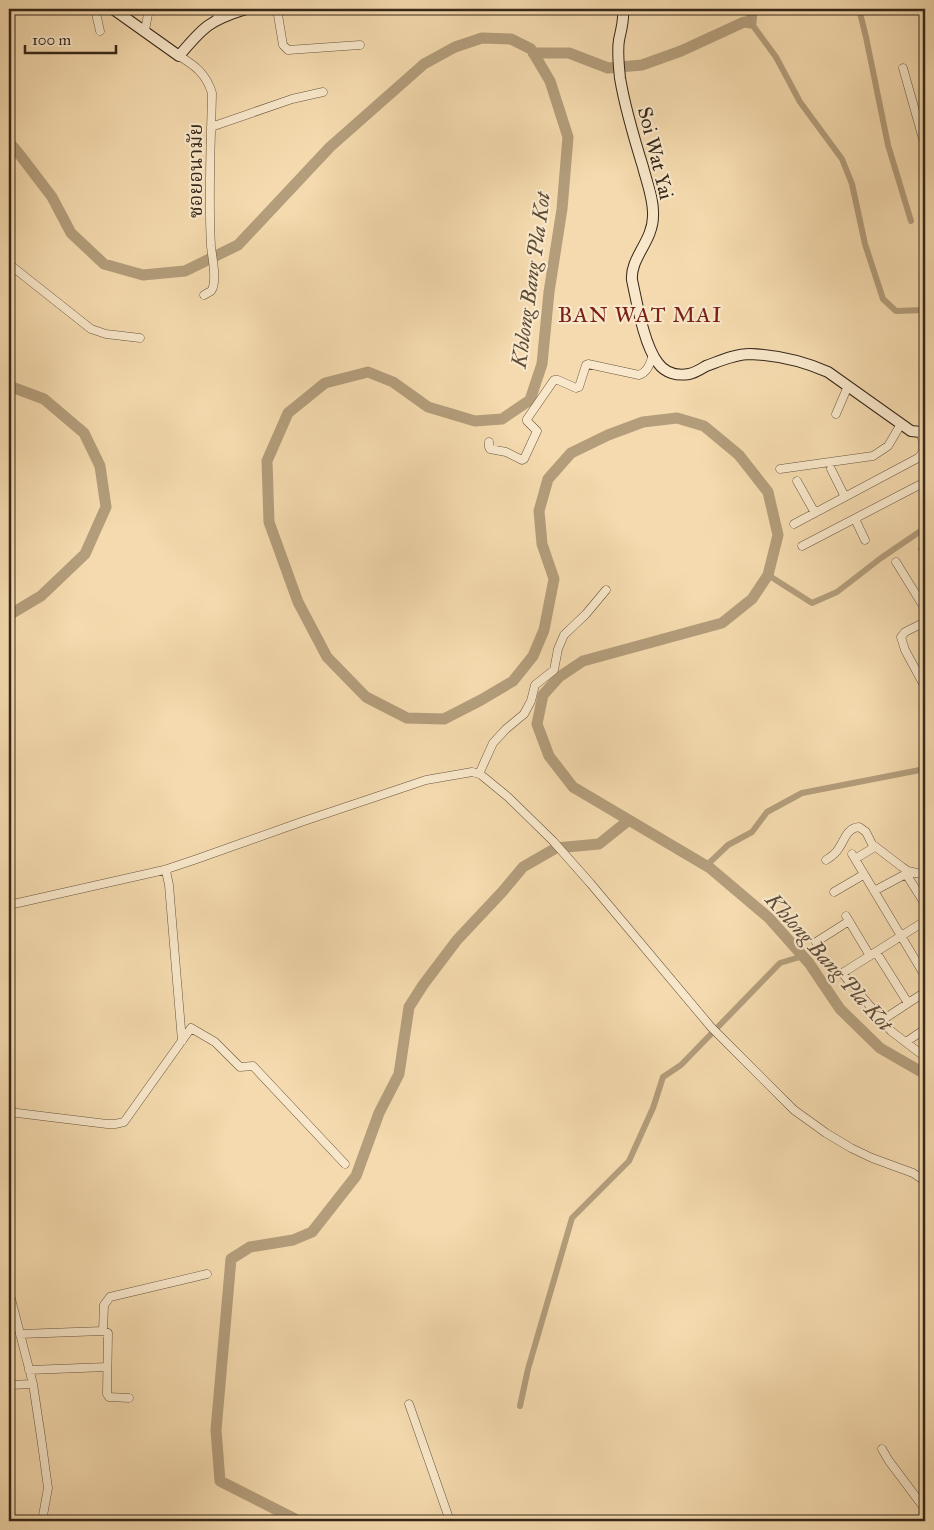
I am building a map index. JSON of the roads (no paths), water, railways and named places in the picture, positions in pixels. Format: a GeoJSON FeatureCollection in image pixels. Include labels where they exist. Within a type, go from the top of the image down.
{"type":"FeatureCollection","features":[{"type":"Feature","properties":{"kind":"street"},"geometry":{"type":"LineString","coordinates":[[96,9],[100,31]]}},
{"type":"Feature","properties":{"kind":"street"},"geometry":{"type":"LineString","coordinates":[[113,9],[180,56],[217,14],[246,9]]}},
{"type":"Feature","properties":{"kind":"street"},"geometry":{"type":"LineString","coordinates":[[145,30],[149,9]]}},
{"type":"Feature","properties":{"kind":"street"},"geometry":{"type":"LineString","coordinates":[[277,9],[283,45],[288,50],[360,44]]}},
{"type":"Feature","properties":{"kind":"street","name":"Soi Wat Yai"},"geometry":{"type":"LineString","coordinates":[[621,9],[623,10],[623,25],[618,42],[620,78],[626,108],[651,197],[653,215],[648,239],[631,272],[648,344],[659,365],[675,374],[689,374],[738,355],[750,354],[790,360],[828,372],[901,424],[911,430],[923,431]]}},
{"type":"Feature","properties":{"kind":"street","name":"ซอยอนามัย"},"geometry":{"type":"LineString","coordinates":[[180,56],[193,64],[208,81],[212,93],[211,245],[214,288],[204,295]]}},
{"type":"Feature","properties":{"kind":"street"},"geometry":{"type":"LineString","coordinates":[[903,68],[925,146]]}},
{"type":"Feature","properties":{"kind":"street"},"geometry":{"type":"LineString","coordinates":[[211,127],[292,99],[323,92]]}},
{"type":"Feature","properties":{"kind":"street"},"geometry":{"type":"LineString","coordinates":[[9,264],[91,329],[106,334],[140,338]]}},
{"type":"Feature","properties":{"kind":"street"},"geometry":{"type":"LineString","coordinates":[[489,442],[490,449],[513,455],[522,460],[524,459],[537,431],[527,419],[546,393],[552,381],[556,379],[576,388],[579,387],[588,364],[639,375],[644,374],[653,356]]}},
{"type":"Feature","properties":{"kind":"street"},"geometry":{"type":"LineString","coordinates":[[836,414],[848,386]]}},
{"type":"Feature","properties":{"kind":"street"},"geometry":{"type":"LineString","coordinates":[[780,470],[873,456],[888,446],[901,424]]}},
{"type":"Feature","properties":{"kind":"street"},"geometry":{"type":"LineString","coordinates":[[794,524],[923,454],[923,431]]}},
{"type":"Feature","properties":{"kind":"street"},"geometry":{"type":"LineString","coordinates":[[831,469],[845,497]]}},
{"type":"Feature","properties":{"kind":"street"},"geometry":{"type":"LineString","coordinates":[[796,481],[814,513]]}},
{"type":"Feature","properties":{"kind":"street"},"geometry":{"type":"LineString","coordinates":[[802,546],[925,482]]}},
{"type":"Feature","properties":{"kind":"street"},"geometry":{"type":"LineString","coordinates":[[855,519],[865,540]]}},
{"type":"Feature","properties":{"kind":"street"},"geometry":{"type":"LineString","coordinates":[[896,562],[925,608]]}},
{"type":"Feature","properties":{"kind":"street"},"geometry":{"type":"LineString","coordinates":[[479,774],[493,743],[524,714],[531,701],[535,685],[554,670],[558,649],[564,636],[606,590]]}},
{"type":"Feature","properties":{"kind":"street"},"geometry":{"type":"LineString","coordinates":[[925,624],[905,632],[901,637],[904,650],[925,687]]}},
{"type":"Feature","properties":{"kind":"street"},"geometry":{"type":"LineString","coordinates":[[9,905],[164,870],[426,780],[472,772],[479,774],[508,797],[553,842],[597,890],[711,1027],[794,1110],[826,1133],[864,1155],[925,1180]]}},
{"type":"Feature","properties":{"kind":"street"},"geometry":{"type":"LineString","coordinates":[[826,860],[838,850],[849,830],[859,827],[866,832],[872,844],[902,867],[908,871],[925,875]]}},
{"type":"Feature","properties":{"kind":"street"},"geometry":{"type":"LineString","coordinates":[[872,848],[853,857],[925,976]]}},
{"type":"Feature","properties":{"kind":"street"},"geometry":{"type":"LineString","coordinates":[[164,870],[166,871],[170,892],[182,1040]]}},
{"type":"Feature","properties":{"kind":"street"},"geometry":{"type":"LineString","coordinates":[[834,892],[863,875]]}},
{"type":"Feature","properties":{"kind":"street"},"geometry":{"type":"LineString","coordinates":[[874,892],[904,875],[908,877],[925,904]]}},
{"type":"Feature","properties":{"kind":"street"},"geometry":{"type":"LineString","coordinates":[[816,942],[847,918],[908,1003]]}},
{"type":"Feature","properties":{"kind":"street"},"geometry":{"type":"LineString","coordinates":[[925,921],[843,974],[881,1021],[925,1057]]}},
{"type":"Feature","properties":{"kind":"street"},"geometry":{"type":"LineString","coordinates":[[881,1021],[923,994],[925,1003]]}},
{"type":"Feature","properties":{"kind":"street"},"geometry":{"type":"LineString","coordinates":[[9,1112],[107,1124],[124,1122],[191,1028],[215,1042],[240,1067],[253,1066],[345,1164]]}},
{"type":"Feature","properties":{"kind":"street"},"geometry":{"type":"LineString","coordinates":[[906,1042],[925,1029]]}},
{"type":"Feature","properties":{"kind":"street"},"geometry":{"type":"LineString","coordinates":[[129,1398],[109,1397],[107,1394],[108,1333],[104,1330],[104,1305],[110,1297],[207,1274]]}},
{"type":"Feature","properties":{"kind":"street"},"geometry":{"type":"LineString","coordinates":[[9,1291],[33,1384],[48,1488],[42,1521]]}},
{"type":"Feature","properties":{"kind":"street"},"geometry":{"type":"LineString","coordinates":[[20,1334],[104,1330]]}},
{"type":"Feature","properties":{"kind":"street"},"geometry":{"type":"LineString","coordinates":[[29,1370],[107,1367]]}},
{"type":"Feature","properties":{"kind":"street"},"geometry":{"type":"LineString","coordinates":[[9,1385],[33,1384]]}},
{"type":"Feature","properties":{"kind":"street"},"geometry":{"type":"LineString","coordinates":[[409,1404],[450,1521]]}},
{"type":"Feature","properties":{"kind":"street"},"geometry":{"type":"LineString","coordinates":[[882,1448],[889,1461],[925,1509]]}},
{"type":"Feature","properties":{"kind":"waterway"},"geometry":{"type":"LineString","coordinates":[[533,53],[569,53],[608,68],[642,65],[681,51],[744,22],[751,23],[752,9]]}},
{"type":"Feature","properties":{"kind":"waterway"},"geometry":{"type":"LineString","coordinates":[[859,9],[888,145],[911,221]]}},
{"type":"Feature","properties":{"kind":"waterway"},"geometry":{"type":"LineString","coordinates":[[751,23],[776,57],[800,102],[842,159],[852,184],[865,244],[883,299],[896,311],[925,310]]}},
{"type":"Feature","properties":{"kind":"waterway","name":"Khlong Bang Pla Kot"},"geometry":{"type":"LineString","coordinates":[[9,142],[52,197],[71,233],[104,264],[143,275],[185,271],[238,245],[330,147],[424,64],[455,47],[482,38],[511,39],[531,49],[550,81],[568,137],[562,209],[549,292],[542,364],[530,400],[502,419],[475,421],[428,407],[393,382],[368,372],[325,383],[288,413],[267,461],[269,522],[298,602],[327,657],[366,697],[407,718],[444,719],[513,681],[533,656],[544,630],[554,579],[542,544],[539,511],[548,479],[571,453],[608,435],[643,422],[677,418],[704,426],[739,455],[768,492],[778,535],[768,575],[752,599],[722,623],[583,661],[559,677],[543,695],[537,724],[549,756],[573,787],[710,868],[769,918],[809,963],[840,1009],[880,1048],[925,1074]]}},
{"type":"Feature","properties":{"kind":"waterway","name":"Khlong Bang Pla Kot"},"geometry":{"type":"LineString","coordinates":[[9,386],[44,399],[84,433],[100,466],[106,507],[85,554],[41,596],[9,615]]}},
{"type":"Feature","properties":{"kind":"waterway"},"geometry":{"type":"LineString","coordinates":[[768,575],[812,603],[837,592],[881,558],[925,528]]}},
{"type":"Feature","properties":{"kind":"waterway"},"geometry":{"type":"LineString","coordinates":[[706,866],[728,845],[752,832],[767,812],[802,793],[925,769]]}},
{"type":"Feature","properties":{"kind":"waterway"},"geometry":{"type":"LineString","coordinates":[[299,1521],[220,1481],[216,1430],[231,1259],[250,1247],[293,1240],[312,1232],[356,1176],[379,1113],[399,1074],[409,1007],[457,940],[523,867],[556,848],[599,844],[629,820]]}},
{"type":"Feature","properties":{"kind":"waterway"},"geometry":{"type":"LineString","coordinates":[[520,1406],[528,1369],[572,1218],[629,1161],[653,1108],[663,1077],[681,1065],[780,963],[803,956]]}},
{"type":"Feature","properties":{"kind":"district","name":"BAN WAT MAI"},"geometry":{"type":"Point","coordinates":[640,314]}}]}
